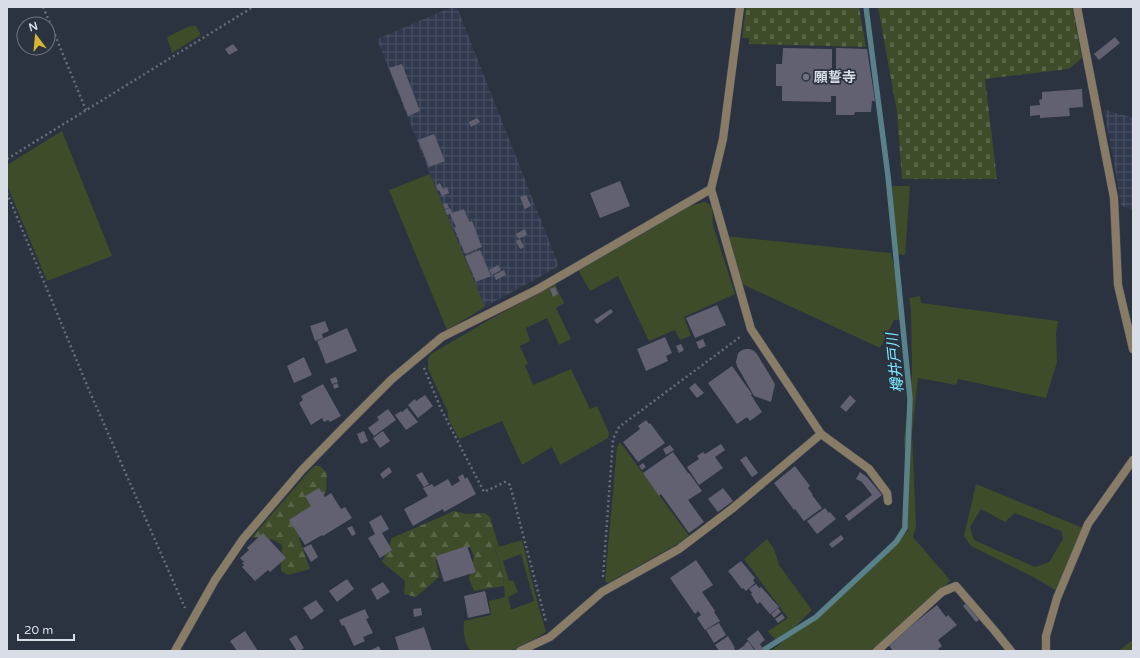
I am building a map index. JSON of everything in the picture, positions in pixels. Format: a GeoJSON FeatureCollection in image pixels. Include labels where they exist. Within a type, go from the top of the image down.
{"type":"FeatureCollection","features":[{"type":"Feature","properties":{"kind":"street"},"geometry":{"type":"LineString","coordinates":[[740,7],[723,139],[711,189],[751,329],[821,434],[869,469],[887,493],[888,501]]}},
{"type":"Feature","properties":{"kind":"street"},"geometry":{"type":"LineString","coordinates":[[1077,7],[1114,198],[1118,285],[1133,349]]}},
{"type":"Feature","properties":{"kind":"street"},"geometry":{"type":"LineString","coordinates":[[175,651],[215,580],[243,539],[302,470],[392,379],[442,338],[538,289],[711,189]]}},
{"type":"Feature","properties":{"kind":"street"},"geometry":{"type":"LineString","coordinates":[[520,651],[550,636],[602,592],[678,549],[733,508],[821,434]]}},
{"type":"Feature","properties":{"kind":"street"},"geometry":{"type":"LineString","coordinates":[[1046,651],[1046,636],[1057,598],[1088,524],[1133,460]]}},
{"type":"Feature","properties":{"kind":"street"},"geometry":{"type":"LineString","coordinates":[[877,651],[942,592],[956,586],[1011,651]]}},
{"type":"Feature","properties":{"kind":"path"},"geometry":{"type":"LineString","coordinates":[[43,7],[86,110]]}},
{"type":"Feature","properties":{"kind":"path"},"geometry":{"type":"LineString","coordinates":[[7,159],[253,7]]}},
{"type":"Feature","properties":{"kind":"path"},"geometry":{"type":"LineString","coordinates":[[7,193],[89,390],[190,622]]}},
{"type":"Feature","properties":{"kind":"path"},"geometry":{"type":"LineString","coordinates":[[602,592],[613,439],[620,427],[751,329]]}},
{"type":"Feature","properties":{"kind":"path"},"geometry":{"type":"LineString","coordinates":[[419,357],[441,409],[484,492],[505,482],[510,485],[550,636]]}},
{"type":"Feature","properties":{"kind":"shaded area"},"geometry":{"type":"Polygon","coordinates":[[[452,7],[457,7],[559,266],[485,307],[430,174],[377,39],[452,7]]]}},
{"type":"Feature","properties":{"kind":"shaded area"},"geometry":{"type":"Polygon","coordinates":[[[1104,109],[1133,118],[1133,210],[1121,206],[1104,109]]]}},
{"type":"Feature","properties":{"kind":"green space"},"geometry":{"type":"Polygon","coordinates":[[[746,7],[859,7],[866,47],[749,44],[749,38],[742,38],[746,7]]]}},
{"type":"Feature","properties":{"kind":"green space"},"geometry":{"type":"Polygon","coordinates":[[[878,7],[1072,7],[1082,58],[1069,69],[985,79],[997,179],[902,179],[897,112],[878,7]]]}},
{"type":"Feature","properties":{"kind":"green space"},"geometry":{"type":"Polygon","coordinates":[[[190,26],[196,26],[201,35],[172,53],[167,37],[190,26]]]}},
{"type":"Feature","properties":{"kind":"green space"},"geometry":{"type":"Polygon","coordinates":[[[62,131],[112,256],[47,281],[7,185],[7,165],[62,131]]]}},
{"type":"Feature","properties":{"kind":"green space"},"geometry":{"type":"Polygon","coordinates":[[[430,174],[485,307],[447,330],[389,190],[430,174]]]}},
{"type":"Feature","properties":{"kind":"green space"},"geometry":{"type":"Polygon","coordinates":[[[892,186],[910,186],[905,255],[897,254],[892,186]]]}},
{"type":"Feature","properties":{"kind":"green space"},"geometry":{"type":"Polygon","coordinates":[[[704,202],[708,203],[712,208],[713,225],[735,294],[684,317],[691,336],[680,340],[675,330],[649,341],[618,276],[590,291],[578,270],[687,207],[704,202]]]}},
{"type":"Feature","properties":{"kind":"green space"},"geometry":{"type":"Polygon","coordinates":[[[726,236],[891,253],[902,301],[904,320],[894,320],[880,348],[742,284],[726,236]]]}},
{"type":"Feature","properties":{"kind":"green space"},"geometry":{"type":"Polygon","coordinates":[[[555,284],[564,303],[556,308],[571,339],[559,345],[547,318],[526,328],[530,341],[520,346],[528,364],[525,365],[533,385],[571,369],[590,409],[597,406],[609,433],[608,438],[560,465],[552,447],[522,465],[502,421],[459,439],[448,418],[448,412],[428,369],[428,359],[431,354],[494,317],[555,284]]]}},
{"type":"Feature","properties":{"kind":"green space"},"geometry":{"type":"Polygon","coordinates":[[[920,296],[921,303],[1058,321],[1056,333],[1057,362],[1046,398],[958,379],[956,385],[918,378],[912,434],[916,526],[913,537],[950,580],[873,651],[771,651],[817,614],[908,531],[904,438],[912,375],[911,310],[909,298],[920,296]]]}},
{"type":"Feature","properties":{"kind":"green space"},"geometry":{"type":"Polygon","coordinates":[[[620,442],[690,537],[608,583],[605,581],[617,447],[620,442]]]}},
{"type":"Feature","properties":{"kind":"green space"},"geometry":{"type":"Polygon","coordinates":[[[320,466],[327,473],[326,491],[299,538],[310,569],[288,575],[281,571],[282,545],[274,540],[252,537],[312,468],[320,466]]]}},
{"type":"Feature","properties":{"kind":"green space"},"geometry":{"type":"Polygon","coordinates":[[[976,484],[1083,528],[1057,591],[1035,578],[971,546],[964,536],[976,484]],[[981,509],[970,527],[974,540],[1035,567],[1049,562],[1063,539],[1061,531],[1015,513],[1005,522],[981,509]]]}},
{"type":"Feature","properties":{"kind":"green space"},"geometry":{"type":"Polygon","coordinates":[[[454,511],[466,514],[485,513],[490,517],[499,547],[495,549],[504,586],[474,591],[469,579],[474,556],[470,547],[436,560],[439,577],[416,597],[404,594],[405,581],[382,562],[392,538],[454,511]]]}},
{"type":"Feature","properties":{"kind":"green space"},"geometry":{"type":"Polygon","coordinates":[[[767,539],[774,549],[779,565],[812,610],[794,628],[775,640],[768,631],[788,618],[744,559],[767,539]]]}},
{"type":"Feature","properties":{"kind":"green space"},"geometry":{"type":"Polygon","coordinates":[[[522,540],[546,632],[528,643],[510,651],[471,651],[465,641],[464,621],[491,615],[489,601],[505,597],[503,577],[495,548],[522,540]],[[521,554],[503,561],[509,581],[513,580],[518,592],[508,597],[511,609],[534,601],[521,554]]]}},
{"type":"Feature","properties":{"kind":"green space"},"geometry":{"type":"Polygon","coordinates":[[[1133,640],[1133,651],[1118,651],[1133,640]]]}},
{"type":"Feature","properties":{"kind":"building"},"geometry":{"type":"Polygon","coordinates":[[[1115,37],[1120,43],[1099,60],[1094,54],[1115,37]]]}},
{"type":"Feature","properties":{"kind":"building"},"geometry":{"type":"Polygon","coordinates":[[[233,44],[238,50],[229,55],[225,49],[233,44]]]}},
{"type":"Feature","properties":{"kind":"building"},"geometry":{"type":"Polygon","coordinates":[[[783,48],[832,49],[832,75],[836,75],[836,48],[867,49],[875,101],[872,101],[871,112],[855,112],[854,115],[836,115],[836,96],[831,96],[831,102],[782,101],[782,86],[776,86],[776,64],[782,64],[783,48]]]}},
{"type":"Feature","properties":{"kind":"building"},"geometry":{"type":"Polygon","coordinates":[[[402,64],[420,111],[408,116],[389,68],[402,64]]]}},
{"type":"Feature","properties":{"kind":"building"},"geometry":{"type":"Polygon","coordinates":[[[1082,89],[1083,107],[1069,108],[1070,116],[1040,118],[1040,115],[1030,116],[1030,106],[1040,105],[1039,100],[1042,99],[1042,92],[1082,89]]]}},
{"type":"Feature","properties":{"kind":"building"},"geometry":{"type":"Polygon","coordinates":[[[477,118],[480,122],[471,127],[469,122],[477,118]]]}},
{"type":"Feature","properties":{"kind":"building"},"geometry":{"type":"Polygon","coordinates":[[[434,134],[445,161],[429,167],[418,140],[434,134]]]}},
{"type":"Feature","properties":{"kind":"building"},"geometry":{"type":"Polygon","coordinates":[[[620,181],[630,206],[600,218],[590,193],[620,181]]]}},
{"type":"Feature","properties":{"kind":"building"},"geometry":{"type":"Polygon","coordinates":[[[440,183],[443,189],[447,187],[449,193],[442,196],[436,185],[440,183]]]}},
{"type":"Feature","properties":{"kind":"building"},"geometry":{"type":"Polygon","coordinates":[[[526,195],[531,206],[525,209],[520,197],[526,195]]]}},
{"type":"Feature","properties":{"kind":"building"},"geometry":{"type":"Polygon","coordinates":[[[447,203],[449,208],[445,209],[443,204],[447,203]]]}},
{"type":"Feature","properties":{"kind":"building"},"geometry":{"type":"Polygon","coordinates":[[[450,208],[452,213],[447,215],[445,210],[450,208]]]}},
{"type":"Feature","properties":{"kind":"building"},"geometry":{"type":"Polygon","coordinates":[[[464,209],[469,222],[472,221],[482,247],[465,254],[450,214],[464,209]]]}},
{"type":"Feature","properties":{"kind":"building"},"geometry":{"type":"Polygon","coordinates":[[[525,229],[527,235],[518,239],[516,234],[525,229]]]}},
{"type":"Feature","properties":{"kind":"building"},"geometry":{"type":"Polygon","coordinates":[[[520,239],[524,247],[520,249],[516,241],[520,239]]]}},
{"type":"Feature","properties":{"kind":"building"},"geometry":{"type":"Polygon","coordinates":[[[480,250],[491,276],[476,282],[465,256],[480,250]]]}},
{"type":"Feature","properties":{"kind":"building"},"geometry":{"type":"Polygon","coordinates":[[[498,265],[501,270],[492,275],[489,270],[498,265]]]}},
{"type":"Feature","properties":{"kind":"building"},"geometry":{"type":"Polygon","coordinates":[[[504,270],[506,275],[496,280],[494,275],[504,270]]]}},
{"type":"Feature","properties":{"kind":"building"},"geometry":{"type":"Polygon","coordinates":[[[555,287],[558,294],[553,297],[550,289],[555,287]]]}},
{"type":"Feature","properties":{"kind":"building"},"geometry":{"type":"Polygon","coordinates":[[[717,305],[726,325],[695,338],[686,318],[717,305]]]}},
{"type":"Feature","properties":{"kind":"building"},"geometry":{"type":"Polygon","coordinates":[[[611,309],[613,312],[597,324],[594,320],[611,309]]]}},
{"type":"Feature","properties":{"kind":"building"},"geometry":{"type":"Polygon","coordinates":[[[325,321],[329,331],[322,334],[323,338],[315,341],[310,326],[325,321]]]}},
{"type":"Feature","properties":{"kind":"building"},"geometry":{"type":"Polygon","coordinates":[[[347,328],[357,351],[326,364],[317,341],[347,328]]]}},
{"type":"Feature","properties":{"kind":"building"},"geometry":{"type":"Polygon","coordinates":[[[665,337],[672,353],[666,356],[668,361],[646,371],[637,349],[665,337]]]}},
{"type":"Feature","properties":{"kind":"building"},"geometry":{"type":"Polygon","coordinates":[[[703,339],[706,346],[699,349],[696,342],[703,339]]]}},
{"type":"Feature","properties":{"kind":"building"},"geometry":{"type":"Polygon","coordinates":[[[681,344],[684,350],[679,353],[676,346],[681,344]]]}},
{"type":"Feature","properties":{"kind":"building"},"geometry":{"type":"Polygon","coordinates":[[[746,349],[750,349],[757,354],[775,384],[771,402],[754,396],[737,366],[736,362],[738,353],[746,349]]]}},
{"type":"Feature","properties":{"kind":"building"},"geometry":{"type":"Polygon","coordinates":[[[304,357],[312,375],[294,383],[287,366],[304,357]]]}},
{"type":"Feature","properties":{"kind":"building"},"geometry":{"type":"Polygon","coordinates":[[[732,366],[752,394],[751,395],[762,412],[750,421],[747,417],[737,424],[708,383],[732,366]]]}},
{"type":"Feature","properties":{"kind":"building"},"geometry":{"type":"Polygon","coordinates":[[[336,377],[338,382],[332,384],[330,379],[336,377]]]}},
{"type":"Feature","properties":{"kind":"building"},"geometry":{"type":"Polygon","coordinates":[[[337,383],[339,387],[334,389],[333,385],[337,383]]]}},
{"type":"Feature","properties":{"kind":"building"},"geometry":{"type":"Polygon","coordinates":[[[695,383],[704,393],[697,398],[689,388],[695,383]]]}},
{"type":"Feature","properties":{"kind":"building"},"geometry":{"type":"Polygon","coordinates":[[[323,384],[341,416],[330,422],[328,420],[324,422],[322,418],[311,425],[299,403],[303,400],[301,396],[323,384]]]}},
{"type":"Feature","properties":{"kind":"building"},"geometry":{"type":"Polygon","coordinates":[[[425,395],[433,406],[418,418],[408,405],[415,399],[416,401],[425,395]]]}},
{"type":"Feature","properties":{"kind":"building"},"geometry":{"type":"Polygon","coordinates":[[[850,395],[856,401],[846,412],[840,407],[850,395]]]}},
{"type":"Feature","properties":{"kind":"building"},"geometry":{"type":"Polygon","coordinates":[[[407,408],[418,422],[406,430],[395,415],[407,408]]]}},
{"type":"Feature","properties":{"kind":"building"},"geometry":{"type":"Polygon","coordinates":[[[388,409],[396,420],[374,436],[368,428],[379,420],[377,417],[388,409]]]}},
{"type":"Feature","properties":{"kind":"building"},"geometry":{"type":"Polygon","coordinates":[[[646,420],[665,443],[638,462],[623,442],[640,429],[638,426],[646,420]]]}},
{"type":"Feature","properties":{"kind":"building"},"geometry":{"type":"Polygon","coordinates":[[[364,431],[368,441],[361,444],[357,434],[364,431]]]}},
{"type":"Feature","properties":{"kind":"building"},"geometry":{"type":"Polygon","coordinates":[[[383,431],[390,441],[380,448],[373,438],[383,431]]]}},
{"type":"Feature","properties":{"kind":"building"},"geometry":{"type":"Polygon","coordinates":[[[721,444],[725,450],[715,457],[723,468],[699,485],[687,467],[699,459],[697,456],[703,452],[705,454],[721,444]]]}},
{"type":"Feature","properties":{"kind":"building"},"geometry":{"type":"Polygon","coordinates":[[[670,445],[674,450],[666,455],[663,449],[670,445]]]}},
{"type":"Feature","properties":{"kind":"building"},"geometry":{"type":"Polygon","coordinates":[[[673,452],[702,491],[688,500],[704,522],[689,533],[661,494],[659,496],[643,473],[673,452]]]}},
{"type":"Feature","properties":{"kind":"building"},"geometry":{"type":"Polygon","coordinates":[[[746,456],[758,473],[752,477],[740,460],[746,456]]]}},
{"type":"Feature","properties":{"kind":"building"},"geometry":{"type":"Polygon","coordinates":[[[643,463],[646,467],[642,470],[639,466],[643,463]]]}},
{"type":"Feature","properties":{"kind":"building"},"geometry":{"type":"Polygon","coordinates":[[[795,466],[810,486],[808,488],[822,508],[804,521],[774,483],[795,466]]]}},
{"type":"Feature","properties":{"kind":"building"},"geometry":{"type":"Polygon","coordinates":[[[389,467],[392,472],[383,479],[380,474],[389,467]]]}},
{"type":"Feature","properties":{"kind":"building"},"geometry":{"type":"Polygon","coordinates":[[[422,472],[429,484],[424,487],[416,475],[422,472]]]}},
{"type":"Feature","properties":{"kind":"building"},"geometry":{"type":"Polygon","coordinates":[[[860,472],[867,477],[882,495],[849,521],[845,516],[872,495],[862,482],[856,479],[860,472]]]}},
{"type":"Feature","properties":{"kind":"building"},"geometry":{"type":"Polygon","coordinates":[[[463,474],[465,479],[467,477],[476,494],[444,512],[443,509],[413,526],[404,509],[428,496],[423,488],[432,484],[434,487],[448,479],[452,486],[460,481],[458,477],[463,474]]]}},
{"type":"Feature","properties":{"kind":"building"},"geometry":{"type":"Polygon","coordinates":[[[319,488],[325,497],[331,493],[341,509],[345,507],[352,518],[305,545],[289,520],[311,506],[305,496],[319,488]]]}},
{"type":"Feature","properties":{"kind":"building"},"geometry":{"type":"Polygon","coordinates":[[[723,488],[733,501],[718,512],[708,499],[723,488]]]}},
{"type":"Feature","properties":{"kind":"building"},"geometry":{"type":"Polygon","coordinates":[[[825,508],[836,519],[817,534],[807,521],[825,508]]]}},
{"type":"Feature","properties":{"kind":"building"},"geometry":{"type":"Polygon","coordinates":[[[381,515],[389,529],[382,533],[392,550],[380,558],[368,538],[375,534],[369,522],[381,515]]]}},
{"type":"Feature","properties":{"kind":"building"},"geometry":{"type":"Polygon","coordinates":[[[352,526],[356,534],[352,536],[347,528],[352,526]]]}},
{"type":"Feature","properties":{"kind":"building"},"geometry":{"type":"Polygon","coordinates":[[[263,533],[286,558],[270,572],[268,570],[255,581],[242,567],[244,565],[242,563],[244,562],[240,558],[249,550],[247,548],[263,533]]]}},
{"type":"Feature","properties":{"kind":"building"},"geometry":{"type":"Polygon","coordinates":[[[841,535],[844,539],[832,548],[829,544],[841,535]]]}},
{"type":"Feature","properties":{"kind":"building"},"geometry":{"type":"Polygon","coordinates":[[[311,544],[318,557],[311,562],[303,548],[311,544]]]}},
{"type":"Feature","properties":{"kind":"building"},"geometry":{"type":"Polygon","coordinates":[[[467,546],[476,572],[444,582],[436,556],[467,546]]]}},
{"type":"Feature","properties":{"kind":"building"},"geometry":{"type":"Polygon","coordinates":[[[696,560],[713,585],[702,592],[720,621],[705,630],[697,618],[701,615],[698,611],[695,614],[670,578],[696,560]]]}},
{"type":"Feature","properties":{"kind":"building"},"geometry":{"type":"Polygon","coordinates":[[[741,561],[755,578],[753,580],[755,583],[746,591],[743,588],[742,589],[728,571],[741,561]]]}},
{"type":"Feature","properties":{"kind":"building"},"geometry":{"type":"Polygon","coordinates":[[[347,579],[354,589],[337,602],[329,591],[347,579]]]}},
{"type":"Feature","properties":{"kind":"building"},"geometry":{"type":"Polygon","coordinates":[[[383,582],[390,592],[377,600],[371,589],[383,582]]]}},
{"type":"Feature","properties":{"kind":"building"},"geometry":{"type":"Polygon","coordinates":[[[756,584],[759,588],[761,587],[779,607],[770,614],[760,602],[757,604],[751,594],[752,593],[749,589],[756,584]]]}},
{"type":"Feature","properties":{"kind":"building"},"geometry":{"type":"Polygon","coordinates":[[[485,591],[490,613],[468,618],[464,596],[485,591]]]}},
{"type":"Feature","properties":{"kind":"building"},"geometry":{"type":"Polygon","coordinates":[[[316,600],[324,611],[311,620],[303,608],[316,600]]]}},
{"type":"Feature","properties":{"kind":"building"},"geometry":{"type":"Polygon","coordinates":[[[966,603],[980,619],[976,622],[963,606],[966,603]]]}},
{"type":"Feature","properties":{"kind":"building"},"geometry":{"type":"Polygon","coordinates":[[[937,605],[946,617],[948,615],[957,625],[938,640],[942,646],[938,649],[940,651],[893,651],[888,644],[937,605]]]}},
{"type":"Feature","properties":{"kind":"building"},"geometry":{"type":"Polygon","coordinates":[[[421,608],[422,615],[414,617],[413,609],[421,608]]]}},
{"type":"Feature","properties":{"kind":"building"},"geometry":{"type":"Polygon","coordinates":[[[778,608],[781,612],[774,618],[771,614],[778,608]]]}},
{"type":"Feature","properties":{"kind":"building"},"geometry":{"type":"Polygon","coordinates":[[[365,609],[369,618],[366,619],[373,633],[363,637],[365,641],[354,646],[344,625],[342,626],[339,620],[365,609]]]}},
{"type":"Feature","properties":{"kind":"building"},"geometry":{"type":"Polygon","coordinates":[[[782,614],[785,618],[778,623],[775,619],[782,614]]]}},
{"type":"Feature","properties":{"kind":"building"},"geometry":{"type":"Polygon","coordinates":[[[719,623],[726,635],[714,643],[706,630],[719,623]]]}},
{"type":"Feature","properties":{"kind":"building"},"geometry":{"type":"Polygon","coordinates":[[[424,627],[432,651],[399,651],[395,637],[424,627]]]}},
{"type":"Feature","properties":{"kind":"building"},"geometry":{"type":"Polygon","coordinates":[[[758,630],[765,640],[760,644],[763,649],[756,651],[747,639],[758,630]]]}},
{"type":"Feature","properties":{"kind":"building"},"geometry":{"type":"Polygon","coordinates":[[[245,631],[258,651],[237,651],[230,641],[245,631]]]}},
{"type":"Feature","properties":{"kind":"building"},"geometry":{"type":"Polygon","coordinates":[[[296,635],[304,648],[299,651],[297,651],[289,639],[296,635]]]}},
{"type":"Feature","properties":{"kind":"building"},"geometry":{"type":"Polygon","coordinates":[[[728,636],[736,651],[719,651],[715,645],[728,636]]]}},
{"type":"Feature","properties":{"kind":"building"},"geometry":{"type":"Polygon","coordinates":[[[748,641],[755,651],[736,651],[745,645],[748,641]]]}},
{"type":"Feature","properties":{"kind":"building"},"geometry":{"type":"Polygon","coordinates":[[[379,646],[381,651],[369,651],[379,646]]]}},
{"type":"Feature","properties":{"kind":"waterway","name":"樽井戸川"},"geometry":{"type":"LineString","coordinates":[[762,651],[816,617],[896,542],[905,528],[910,399],[888,176],[866,7]]}},
{"type":"Feature","properties":{"kind":"place","name":"願誓寺"},"geometry":{"type":"Point","coordinates":[806,77]}}]}
